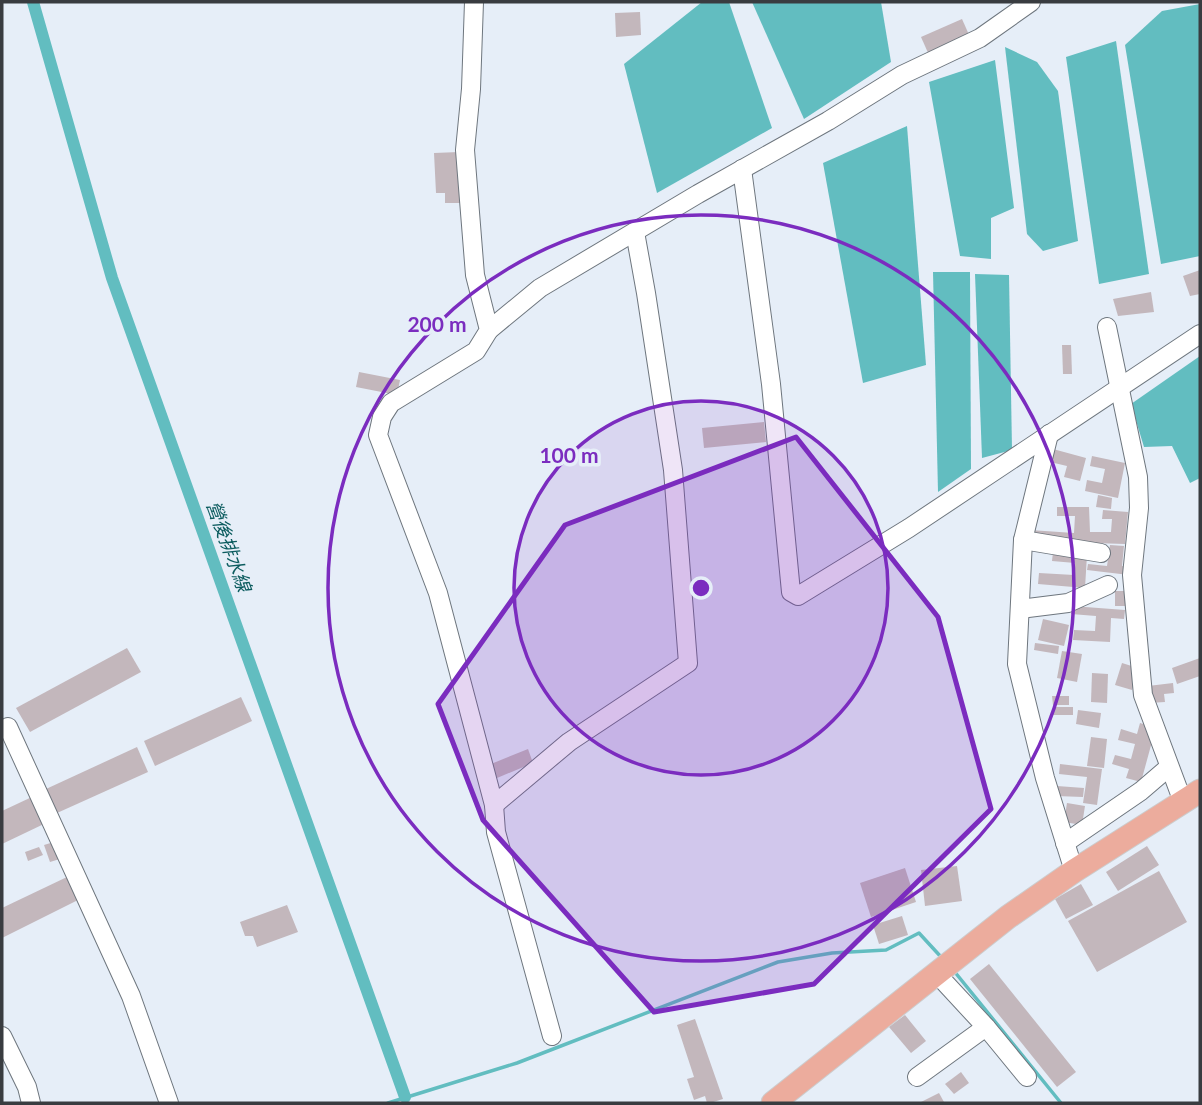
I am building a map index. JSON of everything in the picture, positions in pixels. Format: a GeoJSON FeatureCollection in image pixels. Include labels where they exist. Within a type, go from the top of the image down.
{"type":"FeatureCollection","features":[{"type":"Feature","properties":{"kind":"main road"},"geometry":{"type":"LineString","coordinates":[[773,1103],[960,954],[1074,870],[1191,796]]}},
{"type":"Feature","properties":{"kind":"lane"},"geometry":{"type":"LineString","coordinates":[[474,2],[471,89],[465,150],[475,275],[489,330]]}},
{"type":"Feature","properties":{"kind":"lane"},"geometry":{"type":"LineString","coordinates":[[552,1036],[496,832],[494,805],[438,593],[378,435],[382,417],[391,403],[476,351],[489,330],[540,288],[828,121],[902,75],[979,38],[1031,2]]}},
{"type":"Feature","properties":{"kind":"lane"},"geometry":{"type":"LineString","coordinates":[[742,169],[771,384],[790,592],[798,596],[864,556],[1200,334]]}},
{"type":"Feature","properties":{"kind":"lane"},"geometry":{"type":"LineString","coordinates":[[494,805],[569,743],[688,663],[673,470],[635,232]]}},
{"type":"Feature","properties":{"kind":"lane"},"geometry":{"type":"LineString","coordinates":[[1107,327],[1138,477],[1139,509],[1132,575],[1143,695],[1169,767],[1191,796]]}},
{"type":"Feature","properties":{"kind":"lane"},"geometry":{"type":"LineString","coordinates":[[1049,434],[1023,540],[1017,664],[1045,778],[1074,870]]}},
{"type":"Feature","properties":{"kind":"lane"},"geometry":{"type":"LineString","coordinates":[[1023,540],[1101,553]]}},
{"type":"Feature","properties":{"kind":"lane"},"geometry":{"type":"LineString","coordinates":[[1020,608],[1068,603],[1108,584]]}},
{"type":"Feature","properties":{"kind":"lane"},"geometry":{"type":"LineString","coordinates":[[8,727],[131,996],[169,1103]]}},
{"type":"Feature","properties":{"kind":"lane"},"geometry":{"type":"LineString","coordinates":[[1065,843],[1141,791],[1169,767]]}},
{"type":"Feature","properties":{"kind":"lane"},"geometry":{"type":"LineString","coordinates":[[936,973],[1027,1077]]}},
{"type":"Feature","properties":{"kind":"lane"},"geometry":{"type":"LineString","coordinates":[[917,1077],[986,1027]]}},
{"type":"Feature","properties":{"kind":"lane"},"geometry":{"type":"LineString","coordinates":[[2,1036],[27,1087],[31,1103]]}},
{"type":"Feature","properties":{"kind":"highlighted area"},"geometry":{"type":"Polygon","coordinates":[[[796,437],[938,617],[991,809],[814,984],[654,1012],[483,820],[438,704],[565,525],[796,437]]]}},
{"type":"Feature","properties":{"kind":"water"},"geometry":{"type":"Polygon","coordinates":[[[702,2],[729,2],[772,128],[657,193],[624,64],[702,2]]]}},
{"type":"Feature","properties":{"kind":"water"},"geometry":{"type":"Polygon","coordinates":[[[752,2],[881,2],[891,62],[804,119],[752,2]]]}},
{"type":"Feature","properties":{"kind":"water"},"geometry":{"type":"Polygon","coordinates":[[[1200,4],[1200,256],[1161,264],[1125,45],[1162,11],[1200,4]]]}},
{"type":"Feature","properties":{"kind":"water"},"geometry":{"type":"Polygon","coordinates":[[[1116,41],[1149,274],[1099,284],[1066,57],[1116,41]]]}},
{"type":"Feature","properties":{"kind":"water"},"geometry":{"type":"Polygon","coordinates":[[[1005,47],[1037,62],[1058,91],[1078,241],[1043,251],[1027,234],[1005,47]]]}},
{"type":"Feature","properties":{"kind":"water"},"geometry":{"type":"Polygon","coordinates":[[[995,60],[1014,208],[991,218],[991,259],[960,256],[929,82],[995,60]]]}},
{"type":"Feature","properties":{"kind":"water"},"geometry":{"type":"Polygon","coordinates":[[[907,126],[926,365],[863,383],[823,163],[907,126]]]}},
{"type":"Feature","properties":{"kind":"water"},"geometry":{"type":"Polygon","coordinates":[[[933,272],[970,272],[971,469],[938,492],[933,272]]]}},
{"type":"Feature","properties":{"kind":"water"},"geometry":{"type":"Polygon","coordinates":[[[975,274],[1009,275],[1012,450],[982,458],[975,274]]]}},
{"type":"Feature","properties":{"kind":"water"},"geometry":{"type":"Polygon","coordinates":[[[1200,356],[1200,478],[1190,483],[1172,446],[1144,447],[1131,404],[1200,356]]]}},
{"type":"Feature","properties":{"kind":"building"},"geometry":{"type":"Polygon","coordinates":[[[640,12],[641,35],[616,37],[615,13],[640,12]]]}},
{"type":"Feature","properties":{"kind":"building"},"geometry":{"type":"Polygon","coordinates":[[[962,19],[970,37],[929,55],[921,37],[962,19]]]}},
{"type":"Feature","properties":{"kind":"building"},"geometry":{"type":"Polygon","coordinates":[[[459,152],[461,203],[445,203],[445,193],[436,193],[434,153],[459,152]]]}},
{"type":"Feature","properties":{"kind":"building"},"geometry":{"type":"Polygon","coordinates":[[[1200,270],[1200,294],[1190,296],[1183,276],[1200,270]]]}},
{"type":"Feature","properties":{"kind":"building"},"geometry":{"type":"Polygon","coordinates":[[[1151,292],[1154,312],[1118,316],[1113,299],[1151,292]]]}},
{"type":"Feature","properties":{"kind":"building"},"geometry":{"type":"Polygon","coordinates":[[[1062,345],[1071,345],[1072,374],[1063,374],[1062,345]]]}},
{"type":"Feature","properties":{"kind":"building"},"geometry":{"type":"Polygon","coordinates":[[[359,372],[400,380],[397,395],[356,387],[359,372]]]}},
{"type":"Feature","properties":{"kind":"building"},"geometry":{"type":"Polygon","coordinates":[[[764,422],[766,442],[704,448],[702,428],[764,422]]]}},
{"type":"Feature","properties":{"kind":"building"},"geometry":{"type":"Polygon","coordinates":[[[1053,449],[1086,458],[1080,481],[1064,477],[1067,466],[1050,462],[1053,449]]]}},
{"type":"Feature","properties":{"kind":"building"},"geometry":{"type":"Polygon","coordinates":[[[1092,456],[1125,463],[1118,498],[1085,491],[1087,480],[1102,483],[1105,469],[1090,466],[1092,456]]]}},
{"type":"Feature","properties":{"kind":"building"},"geometry":{"type":"Polygon","coordinates":[[[1098,495],[1112,498],[1111,509],[1096,507],[1098,495]]]}},
{"type":"Feature","properties":{"kind":"building"},"geometry":{"type":"Polygon","coordinates":[[[1057,507],[1089,507],[1090,532],[1111,532],[1112,519],[1102,519],[1103,510],[1128,512],[1125,544],[1030,541],[1030,530],[1074,533],[1075,516],[1057,516],[1057,507]]]}},
{"type":"Feature","properties":{"kind":"building"},"geometry":{"type":"Polygon","coordinates":[[[1110,545],[1124,546],[1122,566],[1130,567],[1129,575],[1087,570],[1088,564],[1107,566],[1110,545]]]}},
{"type":"Feature","properties":{"kind":"building"},"geometry":{"type":"Polygon","coordinates":[[[1053,552],[1087,555],[1085,588],[1038,584],[1039,573],[1074,575],[1075,563],[1052,561],[1053,552]]]}},
{"type":"Feature","properties":{"kind":"building"},"geometry":{"type":"Polygon","coordinates":[[[1115,591],[1132,591],[1132,606],[1115,606],[1115,591]]]}},
{"type":"Feature","properties":{"kind":"building"},"geometry":{"type":"Polygon","coordinates":[[[1072,606],[1125,610],[1124,619],[1111,618],[1110,642],[1073,640],[1074,630],[1095,631],[1096,616],[1071,614],[1072,606]]]}},
{"type":"Feature","properties":{"kind":"building"},"geometry":{"type":"Polygon","coordinates":[[[1043,619],[1069,625],[1064,646],[1038,640],[1043,619]]]}},
{"type":"Feature","properties":{"kind":"building"},"geometry":{"type":"Polygon","coordinates":[[[1035,643],[1059,646],[1058,654],[1034,650],[1035,643]]]}},
{"type":"Feature","properties":{"kind":"building"},"geometry":{"type":"Polygon","coordinates":[[[127,648],[141,672],[30,732],[16,708],[127,648]]]}},
{"type":"Feature","properties":{"kind":"building"},"geometry":{"type":"Polygon","coordinates":[[[1062,651],[1082,654],[1077,682],[1057,678],[1062,651]]]}},
{"type":"Feature","properties":{"kind":"building"},"geometry":{"type":"Polygon","coordinates":[[[1200,658],[1200,676],[1177,684],[1172,668],[1200,658]]]}},
{"type":"Feature","properties":{"kind":"building"},"geometry":{"type":"Polygon","coordinates":[[[1122,663],[1138,668],[1132,690],[1115,685],[1122,663]]]}},
{"type":"Feature","properties":{"kind":"building"},"geometry":{"type":"Polygon","coordinates":[[[1092,673],[1108,674],[1107,703],[1091,702],[1092,673]]]}},
{"type":"Feature","properties":{"kind":"building"},"geometry":{"type":"Polygon","coordinates":[[[1173,683],[1174,693],[1164,694],[1165,702],[1149,703],[1148,686],[1173,683]]]}},
{"type":"Feature","properties":{"kind":"building"},"geometry":{"type":"Polygon","coordinates":[[[1052,696],[1069,696],[1069,705],[1053,705],[1052,696]]]}},
{"type":"Feature","properties":{"kind":"building"},"geometry":{"type":"Polygon","coordinates":[[[241,697],[252,721],[155,766],[144,741],[241,697]]]}},
{"type":"Feature","properties":{"kind":"building"},"geometry":{"type":"Polygon","coordinates":[[[1053,707],[1073,707],[1073,715],[1053,715],[1053,707]]]}},
{"type":"Feature","properties":{"kind":"building"},"geometry":{"type":"Polygon","coordinates":[[[1078,710],[1101,713],[1099,728],[1076,724],[1078,710]]]}},
{"type":"Feature","properties":{"kind":"building"},"geometry":{"type":"Polygon","coordinates":[[[1140,723],[1150,726],[1153,738],[1141,782],[1126,778],[1129,769],[1112,764],[1115,755],[1131,759],[1135,744],[1118,740],[1121,729],[1137,734],[1140,723]]]}},
{"type":"Feature","properties":{"kind":"building"},"geometry":{"type":"Polygon","coordinates":[[[1091,737],[1107,739],[1104,768],[1087,766],[1091,737]]]}},
{"type":"Feature","properties":{"kind":"building"},"geometry":{"type":"Polygon","coordinates":[[[137,747],[148,772],[57,813],[46,789],[137,747]]]}},
{"type":"Feature","properties":{"kind":"building"},"geometry":{"type":"Polygon","coordinates":[[[528,749],[533,763],[497,778],[491,764],[528,749]]]}},
{"type":"Feature","properties":{"kind":"building"},"geometry":{"type":"Polygon","coordinates":[[[1060,764],[1102,769],[1097,805],[1083,803],[1087,777],[1059,774],[1060,764]]]}},
{"type":"Feature","properties":{"kind":"building"},"geometry":{"type":"Polygon","coordinates":[[[1057,786],[1084,788],[1083,797],[1056,796],[1057,786]]]}},
{"type":"Feature","properties":{"kind":"building"},"geometry":{"type":"Polygon","coordinates":[[[34,796],[46,823],[2,844],[2,811],[34,796]]]}},
{"type":"Feature","properties":{"kind":"building"},"geometry":{"type":"Polygon","coordinates":[[[1067,803],[1085,806],[1082,825],[1064,822],[1067,803]]]}},
{"type":"Feature","properties":{"kind":"building"},"geometry":{"type":"Polygon","coordinates":[[[57,841],[63,858],[50,862],[44,845],[57,841]]]}},
{"type":"Feature","properties":{"kind":"building"},"geometry":{"type":"Polygon","coordinates":[[[1147,846],[1159,865],[1118,891],[1106,872],[1147,846]]]}},
{"type":"Feature","properties":{"kind":"building"},"geometry":{"type":"Polygon","coordinates":[[[39,847],[43,855],[28,861],[25,852],[39,847]]]}},
{"type":"Feature","properties":{"kind":"building"},"geometry":{"type":"Polygon","coordinates":[[[957,866],[962,901],[925,906],[921,870],[957,866]]]}},
{"type":"Feature","properties":{"kind":"building"},"geometry":{"type":"Polygon","coordinates":[[[905,868],[916,902],[871,917],[860,883],[905,868]]]}},
{"type":"Feature","properties":{"kind":"building"},"geometry":{"type":"Polygon","coordinates":[[[1159,871],[1187,922],[1097,972],[1068,921],[1159,871]]]}},
{"type":"Feature","properties":{"kind":"building"},"geometry":{"type":"Polygon","coordinates":[[[67,877],[78,900],[2,938],[2,908],[67,877]]]}},
{"type":"Feature","properties":{"kind":"building"},"geometry":{"type":"Polygon","coordinates":[[[1081,884],[1093,905],[1066,919],[1055,899],[1081,884]]]}},
{"type":"Feature","properties":{"kind":"building"},"geometry":{"type":"Polygon","coordinates":[[[287,905],[298,932],[257,947],[253,936],[245,936],[240,922],[287,905]]]}},
{"type":"Feature","properties":{"kind":"building"},"geometry":{"type":"Polygon","coordinates":[[[902,916],[908,935],[879,944],[873,925],[902,916]]]}},
{"type":"Feature","properties":{"kind":"building"},"geometry":{"type":"Polygon","coordinates":[[[989,964],[1076,1072],[1057,1087],[970,979],[989,964]]]}},
{"type":"Feature","properties":{"kind":"building"},"geometry":{"type":"Polygon","coordinates":[[[905,1015],[926,1041],[911,1053],[889,1027],[905,1015]]]}},
{"type":"Feature","properties":{"kind":"building"},"geometry":{"type":"Polygon","coordinates":[[[695,1019],[723,1099],[710,1103],[707,1103],[705,1096],[694,1100],[687,1079],[694,1077],[677,1025],[695,1019]]]}},
{"type":"Feature","properties":{"kind":"building"},"geometry":{"type":"Polygon","coordinates":[[[961,1072],[969,1083],[954,1094],[945,1084],[961,1072]]]}},
{"type":"Feature","properties":{"kind":"building"},"geometry":{"type":"Polygon","coordinates":[[[939,1093],[944,1102],[919,1103],[939,1093]]]}},
{"type":"Feature","properties":{"kind":"waterway","name":"營後排水線"},"geometry":{"type":"LineString","coordinates":[[33,2],[112,278],[405,1097]]}},
{"type":"Feature","properties":{"kind":"waterway"},"geometry":{"type":"LineString","coordinates":[[388,1103],[517,1063],[778,962],[832,953],[886,950],[919,933],[942,958]]}},
{"type":"Feature","properties":{"kind":"waterway"},"geometry":{"type":"LineString","coordinates":[[954,971],[1061,1103]]}}]}
